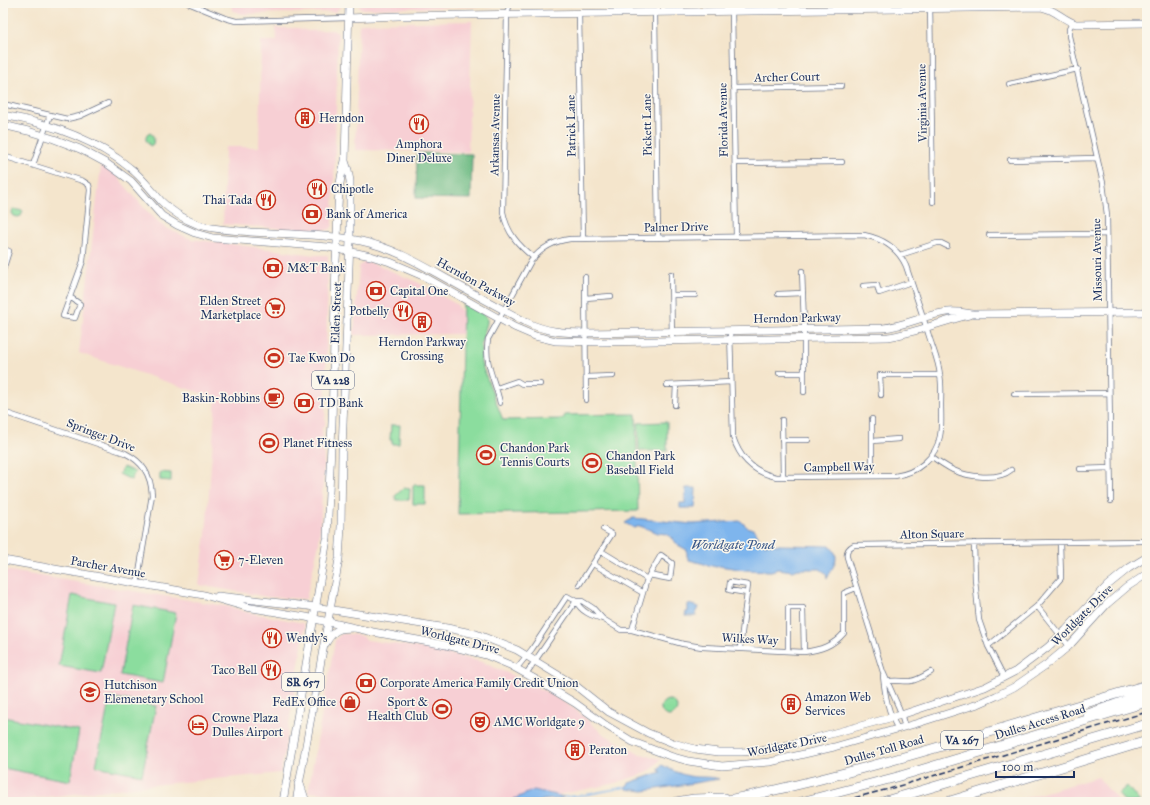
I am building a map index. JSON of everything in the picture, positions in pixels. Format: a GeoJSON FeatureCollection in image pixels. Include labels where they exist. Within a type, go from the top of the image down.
{"type":"FeatureCollection","features":[{"type":"Feature","properties":{"kind":"highway","name":"Dulles Toll Road"},"geometry":{"type":"LineString","coordinates":[[718,802],[794,786],[867,768],[1147,685]]}},
{"type":"Feature","properties":{"kind":"highway"},"geometry":{"type":"LineString","coordinates":[[1022,739],[1052,726],[1147,693]]}},
{"type":"Feature","properties":{"kind":"highway","name":"Dulles Access Road"},"geometry":{"type":"LineString","coordinates":[[800,802],[897,777],[1147,702]]}},
{"type":"Feature","properties":{"kind":"highway"},"geometry":{"type":"LineString","coordinates":[[882,802],[1147,724]]}},
{"type":"Feature","properties":{"kind":"highway"},"geometry":{"type":"LineString","coordinates":[[947,802],[1147,741]]}},
{"type":"Feature","properties":{"kind":"highway"},"geometry":{"type":"LineString","coordinates":[[299,784],[305,802]]}},
{"type":"Feature","properties":{"kind":"highway"},"geometry":{"type":"LineString","coordinates":[[676,802],[694,799],[738,798]]}},
{"type":"Feature","properties":{"kind":"main road","name":"Elden Street"},"geometry":{"type":"LineString","coordinates":[[316,608],[326,551],[329,511],[336,260],[341,174],[345,161],[349,3]]}},
{"type":"Feature","properties":{"kind":"main road","name":"Florida Avenue"},"geometry":{"type":"LineString","coordinates":[[732,3],[732,11]]}},
{"type":"Feature","properties":{"kind":"main road"},"geometry":{"type":"LineString","coordinates":[[349,18],[930,6],[1041,7],[1053,10],[1072,23],[1076,24],[1147,22]]}},
{"type":"Feature","properties":{"kind":"main road","name":"Herndon Parkway"},"geometry":{"type":"LineString","coordinates":[[3,115],[46,126],[87,142],[115,157],[137,174],[162,202],[183,217],[200,225],[209,228],[226,230],[338,238],[372,244],[398,252],[532,325],[554,332],[585,333],[890,327],[948,312],[973,314],[1147,312]]}},
{"type":"Feature","properties":{"kind":"main road","name":"Herndon Parkway"},"geometry":{"type":"LineString","coordinates":[[3,125],[43,135],[89,154],[116,169],[131,181],[162,216],[188,230],[213,238],[337,248],[381,259],[413,271],[527,333],[556,341],[672,341],[888,337],[906,334],[952,319],[973,314]]}},
{"type":"Feature","properties":{"kind":"main road","name":"Elden Street"},"geometry":{"type":"LineString","coordinates":[[330,610],[341,540],[344,375],[350,240],[350,181],[345,161]]}},
{"type":"Feature","properties":{"kind":"main road","name":"Worldgate Drive"},"geometry":{"type":"LineString","coordinates":[[316,608],[476,634],[504,644],[536,661],[576,686],[609,712],[652,735],[695,749],[729,752],[760,751],[797,744],[901,715],[966,694],[1004,677],[1033,659],[1060,636],[1108,585],[1129,568],[1147,558]]}},
{"type":"Feature","properties":{"kind":"main road","name":"Parcher Avenue"},"geometry":{"type":"LineString","coordinates":[[3,560],[210,596],[232,597],[316,608]]}},
{"type":"Feature","properties":{"kind":"main road","name":"Worldgate Drive"},"geometry":{"type":"LineString","coordinates":[[313,619],[373,632],[446,645],[486,655],[503,661],[575,703],[607,726],[633,742],[670,756],[706,764],[738,765],[770,762],[834,747],[978,704],[996,696],[1038,671],[1069,646],[1107,604],[1127,587],[1147,574]]}},
{"type":"Feature","properties":{"kind":"main road","name":"Parcher Avenue"},"geometry":{"type":"LineString","coordinates":[[210,596],[246,608],[313,619]]}},
{"type":"Feature","properties":{"kind":"main road","name":"SR 657"},"geometry":{"type":"LineString","coordinates":[[283,802],[316,608]]}},
{"type":"Feature","properties":{"kind":"main road","name":"SR 657"},"geometry":{"type":"LineString","coordinates":[[296,802],[330,610]]}},
{"type":"Feature","properties":{"kind":"main road"},"geometry":{"type":"LineString","coordinates":[[324,646],[335,631],[344,628],[354,628]]}},
{"type":"Feature","properties":{"kind":"street"},"geometry":{"type":"LineString","coordinates":[[188,3],[236,21],[349,18]]}},
{"type":"Feature","properties":{"kind":"street","name":"Arkansas Avenue"},"geometry":{"type":"LineString","coordinates":[[510,3],[507,14],[503,212],[506,224],[512,236],[522,249],[534,258]]}},
{"type":"Feature","properties":{"kind":"street","name":"Virginia Avenue"},"geometry":{"type":"LineString","coordinates":[[930,6],[933,202]]}},
{"type":"Feature","properties":{"kind":"street","name":"Florida Avenue"},"geometry":{"type":"LineString","coordinates":[[732,11],[736,236]]}},
{"type":"Feature","properties":{"kind":"street","name":"Pickett Lane"},"geometry":{"type":"LineString","coordinates":[[655,12],[658,238]]}},
{"type":"Feature","properties":{"kind":"street","name":"Patrick Lane"},"geometry":{"type":"LineString","coordinates":[[579,13],[583,239]]}},
{"type":"Feature","properties":{"kind":"street","name":"Missouri Avenue"},"geometry":{"type":"LineString","coordinates":[[1072,23],[1069,29],[1069,36],[1078,69],[1105,197],[1107,234],[1111,501]]}},
{"type":"Feature","properties":{"kind":"street"},"geometry":{"type":"LineString","coordinates":[[1009,84],[1078,69]]}},
{"type":"Feature","properties":{"kind":"street","name":"Archer Court"},"geometry":{"type":"LineString","coordinates":[[733,88],[841,86]]}},
{"type":"Feature","properties":{"kind":"street"},"geometry":{"type":"LineString","coordinates":[[3,104],[67,119],[80,116],[108,103]]}},
{"type":"Feature","properties":{"kind":"street"},"geometry":{"type":"LineString","coordinates":[[32,165],[50,115]]}},
{"type":"Feature","properties":{"kind":"street"},"geometry":{"type":"LineString","coordinates":[[3,156],[83,181],[89,185],[90,190],[83,261],[63,316],[75,318],[80,304],[70,297]]}},
{"type":"Feature","properties":{"kind":"street"},"geometry":{"type":"LineString","coordinates":[[1010,160],[1097,158]]}},
{"type":"Feature","properties":{"kind":"street"},"geometry":{"type":"LineString","coordinates":[[735,163],[842,162]]}},
{"type":"Feature","properties":{"kind":"street"},"geometry":{"type":"LineString","coordinates":[[989,236],[1107,234]]}},
{"type":"Feature","properties":{"kind":"street","name":"Palmer Drive"},"geometry":{"type":"LineString","coordinates":[[500,403],[497,388],[489,370],[486,354],[488,338],[534,258],[542,250],[555,242],[570,239],[864,235],[880,240],[894,248],[900,255],[912,282],[926,327]]}},
{"type":"Feature","properties":{"kind":"street"},"geometry":{"type":"LineString","coordinates":[[900,255],[936,243],[941,243],[947,246]]}},
{"type":"Feature","properties":{"kind":"street"},"geometry":{"type":"LineString","coordinates":[[3,249],[9,251],[3,270]]}},
{"type":"Feature","properties":{"kind":"street"},"geometry":{"type":"LineString","coordinates":[[802,271],[804,392]]}},
{"type":"Feature","properties":{"kind":"street"},"geometry":{"type":"LineString","coordinates":[[671,274],[672,341]]}},
{"type":"Feature","properties":{"kind":"street"},"geometry":{"type":"LineString","coordinates":[[585,277],[586,400]]}},
{"type":"Feature","properties":{"kind":"street"},"geometry":{"type":"LineString","coordinates":[[863,286],[877,285],[879,293],[912,282]]}},
{"type":"Feature","properties":{"kind":"street"},"geometry":{"type":"LineString","coordinates":[[778,294],[803,293]]}},
{"type":"Feature","properties":{"kind":"street"},"geometry":{"type":"LineString","coordinates":[[672,295],[695,295]]}},
{"type":"Feature","properties":{"kind":"street"},"geometry":{"type":"LineString","coordinates":[[585,298],[611,296]]}},
{"type":"Feature","properties":{"kind":"street","name":"Campbell Way"},"geometry":{"type":"LineString","coordinates":[[730,330],[732,430],[739,452],[756,470],[769,476],[783,477],[895,476],[909,473],[924,464],[938,445],[941,428],[940,375],[926,327]]}},
{"type":"Feature","properties":{"kind":"street"},"geometry":{"type":"LineString","coordinates":[[779,373],[804,372]]}},
{"type":"Feature","properties":{"kind":"street"},"geometry":{"type":"LineString","coordinates":[[881,395],[880,375],[940,375]]}},
{"type":"Feature","properties":{"kind":"street"},"geometry":{"type":"LineString","coordinates":[[586,377],[613,376]]}},
{"type":"Feature","properties":{"kind":"street"},"geometry":{"type":"LineString","coordinates":[[497,388],[517,381],[522,384],[540,384]]}},
{"type":"Feature","properties":{"kind":"street"},"geometry":{"type":"LineString","coordinates":[[667,385],[731,382]]}},
{"type":"Feature","properties":{"kind":"street"},"geometry":{"type":"LineString","coordinates":[[675,406],[676,385]]}},
{"type":"Feature","properties":{"kind":"street"},"geometry":{"type":"LineString","coordinates":[[1014,394],[1109,392]]}},
{"type":"Feature","properties":{"kind":"street","name":"Springer Drive"},"geometry":{"type":"LineString","coordinates":[[3,412],[125,453],[136,459],[142,465],[149,475],[152,495],[137,584]]}},
{"type":"Feature","properties":{"kind":"street"},"geometry":{"type":"LineString","coordinates":[[872,419],[872,476]]}},
{"type":"Feature","properties":{"kind":"street"},"geometry":{"type":"LineString","coordinates":[[782,420],[783,477]]}},
{"type":"Feature","properties":{"kind":"street"},"geometry":{"type":"LineString","coordinates":[[872,441],[899,439]]}},
{"type":"Feature","properties":{"kind":"street"},"geometry":{"type":"LineString","coordinates":[[782,440],[808,440]]}},
{"type":"Feature","properties":{"kind":"street"},"geometry":{"type":"LineString","coordinates":[[931,456],[953,469],[970,475],[998,476],[1011,470]]}},
{"type":"Feature","properties":{"kind":"street"},"geometry":{"type":"LineString","coordinates":[[1080,468],[1110,468]]}},
{"type":"Feature","properties":{"kind":"street"},"geometry":{"type":"LineString","coordinates":[[579,585],[612,534],[603,529]]}},
{"type":"Feature","properties":{"kind":"street","name":"Alton Square"},"geometry":{"type":"LineString","coordinates":[[901,728],[901,715],[885,682],[856,588],[846,552],[850,547],[854,544],[1147,540]]}},
{"type":"Feature","properties":{"kind":"street"},"geometry":{"type":"LineString","coordinates":[[988,646],[1037,606],[1060,578],[1060,542]]}},
{"type":"Feature","properties":{"kind":"street"},"geometry":{"type":"LineString","coordinates":[[974,543],[974,579],[978,620],[988,646],[1004,677]]}},
{"type":"Feature","properties":{"kind":"street"},"geometry":{"type":"LineString","coordinates":[[601,551],[648,577],[670,579],[672,563],[661,555],[648,577],[632,630]]}},
{"type":"Feature","properties":{"kind":"street"},"geometry":{"type":"LineString","coordinates":[[593,564],[643,593]]}},
{"type":"Feature","properties":{"kind":"street","name":"Wilkes Way"},"geometry":{"type":"LineString","coordinates":[[527,656],[567,596],[593,608],[603,618],[621,630],[632,630],[683,644],[702,647],[804,652],[817,650],[827,646],[844,633],[844,593],[856,588]]}},
{"type":"Feature","properties":{"kind":"street"},"geometry":{"type":"LineString","coordinates":[[740,648],[747,593]]}},
{"type":"Feature","properties":{"kind":"street"},"geometry":{"type":"LineString","coordinates":[[526,674],[576,601]]}},
{"type":"Feature","properties":{"kind":"street"},"geometry":{"type":"LineString","coordinates":[[1037,606],[1069,646]]}},
{"type":"Feature","properties":{"kind":"street"},"geometry":{"type":"LineString","coordinates":[[788,651],[788,608],[804,608],[804,652]]}},
{"type":"Feature","properties":{"kind":"street"},"geometry":{"type":"LineString","coordinates":[[516,669],[527,656]]}},
{"type":"Feature","properties":{"kind":"street"},"geometry":{"type":"LineString","coordinates":[[885,682],[897,680],[911,681],[931,672]]}},
{"type":"Feature","properties":{"kind":"street","name":"Alton Square"},"geometry":{"type":"LineString","coordinates":[[885,682],[884,691],[891,718],[901,728]]}},
{"type":"Feature","properties":{"kind":"shaded area"},"geometry":{"type":"Polygon","coordinates":[[[231,3],[340,3],[340,7],[336,12],[241,14],[232,10],[231,3]]]}},
{"type":"Feature","properties":{"kind":"shaded area"},"geometry":{"type":"Polygon","coordinates":[[[359,3],[506,3],[506,6],[363,9],[359,7],[359,3]]]}},
{"type":"Feature","properties":{"kind":"shaded area"},"geometry":{"type":"Polygon","coordinates":[[[472,21],[468,152],[355,150],[359,25],[363,23],[472,21]]]}},
{"type":"Feature","properties":{"kind":"shaded area"},"geometry":{"type":"Polygon","coordinates":[[[276,28],[298,28],[308,31],[332,30],[337,32],[338,35],[333,223],[329,230],[288,229],[223,224],[225,147],[259,147],[261,41],[277,41],[276,28]]]}},
{"type":"Feature","properties":{"kind":"shaded area"},"geometry":{"type":"Polygon","coordinates":[[[101,166],[116,175],[146,210],[164,227],[191,239],[315,255],[328,255],[325,426],[322,426],[324,465],[319,543],[306,599],[268,597],[199,585],[206,534],[216,398],[79,353],[101,166]]]}},
{"type":"Feature","properties":{"kind":"shaded area"},"geometry":{"type":"Polygon","coordinates":[[[365,261],[417,282],[456,304],[463,313],[462,334],[354,335],[359,267],[365,261]]]}},
{"type":"Feature","properties":{"kind":"shaded area","name":"Hutchison Elemenetary School"},"geometry":{"type":"Polygon","coordinates":[[[3,570],[231,607],[246,612],[303,623],[305,627],[281,773],[162,784],[3,802],[3,570]]]}},
{"type":"Feature","properties":{"kind":"shaded area"},"geometry":{"type":"Polygon","coordinates":[[[341,634],[362,636],[367,640],[434,650],[482,662],[541,689],[576,710],[602,733],[637,753],[661,759],[652,769],[640,775],[612,784],[557,795],[534,790],[509,802],[419,802],[356,795],[308,792],[335,640],[341,634]]]}},
{"type":"Feature","properties":{"kind":"shaded area"},"geometry":{"type":"Polygon","coordinates":[[[1098,777],[1119,802],[1011,802],[1098,777]]]}},
{"type":"Feature","properties":{"kind":"green space"},"geometry":{"type":"Polygon","coordinates":[[[150,133],[153,135],[154,140],[153,144],[150,146],[146,140],[146,136],[150,133]]]}},
{"type":"Feature","properties":{"kind":"green space"},"geometry":{"type":"Polygon","coordinates":[[[417,153],[472,154],[471,199],[416,198],[417,153]]]}},
{"type":"Feature","properties":{"kind":"green space"},"geometry":{"type":"Polygon","coordinates":[[[13,209],[23,211],[21,216],[14,216],[12,213],[13,209]]]}},
{"type":"Feature","properties":{"kind":"green space"},"geometry":{"type":"Polygon","coordinates":[[[463,304],[487,318],[481,344],[481,363],[503,420],[564,419],[564,415],[636,414],[638,511],[458,514],[463,304]]]}},
{"type":"Feature","properties":{"kind":"green space"},"geometry":{"type":"Polygon","coordinates":[[[667,422],[667,451],[639,451],[638,423],[667,422]]]}},
{"type":"Feature","properties":{"kind":"green space"},"geometry":{"type":"Polygon","coordinates":[[[391,425],[400,425],[399,444],[392,444],[392,440],[390,440],[391,425]]]}},
{"type":"Feature","properties":{"kind":"green space"},"geometry":{"type":"Polygon","coordinates":[[[123,467],[135,472],[131,480],[119,474],[123,467]]]}},
{"type":"Feature","properties":{"kind":"green space"},"geometry":{"type":"Polygon","coordinates":[[[160,472],[171,473],[171,481],[160,480],[160,472]]]}},
{"type":"Feature","properties":{"kind":"green space"},"geometry":{"type":"Polygon","coordinates":[[[413,485],[425,485],[425,504],[413,504],[413,485]]]}},
{"type":"Feature","properties":{"kind":"green space"},"geometry":{"type":"Polygon","coordinates":[[[404,488],[410,489],[409,500],[396,500],[395,496],[404,488]]]}},
{"type":"Feature","properties":{"kind":"green space"},"geometry":{"type":"Polygon","coordinates":[[[72,595],[114,603],[101,673],[59,666],[72,595]]]}},
{"type":"Feature","properties":{"kind":"green space"},"geometry":{"type":"Polygon","coordinates":[[[133,605],[176,613],[163,683],[120,675],[133,605]]]}},
{"type":"Feature","properties":{"kind":"green space"},"geometry":{"type":"Polygon","coordinates":[[[110,697],[156,706],[142,775],[96,766],[110,697]]]}},
{"type":"Feature","properties":{"kind":"green space"},"geometry":{"type":"Polygon","coordinates":[[[669,700],[675,702],[677,708],[675,714],[669,716],[663,714],[661,708],[663,702],[669,700]]]}},
{"type":"Feature","properties":{"kind":"green space"},"geometry":{"type":"Polygon","coordinates":[[[3,717],[79,731],[70,781],[3,768],[3,717]]]}},
{"type":"Feature","properties":{"kind":"green space"},"geometry":{"type":"Polygon","coordinates":[[[1127,786],[1140,802],[1125,802],[1118,794],[1127,786]]]}},
{"type":"Feature","properties":{"kind":"water"},"geometry":{"type":"Polygon","coordinates":[[[686,488],[696,488],[695,508],[680,508],[680,503],[685,503],[686,488]]]}},
{"type":"Feature","properties":{"kind":"water","name":"Worldgate Pond"},"geometry":{"type":"Polygon","coordinates":[[[633,518],[692,524],[741,521],[747,527],[755,530],[764,544],[830,546],[836,555],[836,559],[827,579],[826,573],[820,569],[798,569],[793,571],[778,569],[771,571],[745,570],[720,566],[716,567],[689,560],[687,550],[678,545],[667,534],[658,533],[640,526],[634,528],[625,523],[633,518]]]}},
{"type":"Feature","properties":{"kind":"water"},"geometry":{"type":"Polygon","coordinates":[[[688,604],[699,607],[698,610],[696,610],[696,616],[685,616],[686,612],[688,612],[688,604]]]}},
{"type":"Feature","properties":{"kind":"water"},"geometry":{"type":"Polygon","coordinates":[[[662,765],[675,772],[693,777],[719,779],[644,791],[626,789],[626,786],[629,783],[661,772],[658,769],[662,765]]]}},
{"type":"Feature","properties":{"kind":"water"},"geometry":{"type":"Polygon","coordinates":[[[534,790],[564,797],[539,802],[518,802],[514,799],[534,790]]]}},
{"type":"Feature","properties":{"kind":"waterway"},"geometry":{"type":"LineString","coordinates":[[564,797],[584,795],[626,787]]}},
{"type":"Feature","properties":{"kind":"railway"},"geometry":{"type":"LineString","coordinates":[[837,802],[889,789],[1147,712]]}},
{"type":"Feature","properties":{"kind":"place","name":"Herndon"},"geometry":{"type":"Point","coordinates":[305,118]}},
{"type":"Feature","properties":{"kind":"place","name":"Amphora Diner Deluxe"},"geometry":{"type":"Point","coordinates":[419,124]}},
{"type":"Feature","properties":{"kind":"place","name":"Chipotle"},"geometry":{"type":"Point","coordinates":[317,189]}},
{"type":"Feature","properties":{"kind":"place","name":"Thai Tada"},"geometry":{"type":"Point","coordinates":[266,200]}},
{"type":"Feature","properties":{"kind":"place","name":"Bank of America"},"geometry":{"type":"Point","coordinates":[312,214]}},
{"type":"Feature","properties":{"kind":"place","name":"M&T Bank"},"geometry":{"type":"Point","coordinates":[273,268]}},
{"type":"Feature","properties":{"kind":"place","name":"Capital One"},"geometry":{"type":"Point","coordinates":[376,291]}},
{"type":"Feature","properties":{"kind":"place","name":"Elden Street Marketplace"},"geometry":{"type":"Point","coordinates":[275,308]}},
{"type":"Feature","properties":{"kind":"place","name":"Potbelly"},"geometry":{"type":"Point","coordinates":[403,311]}},
{"type":"Feature","properties":{"kind":"place","name":"Herndon Parkway Crossing"},"geometry":{"type":"Point","coordinates":[422,322]}},
{"type":"Feature","properties":{"kind":"place","name":"Tae Kwon Do"},"geometry":{"type":"Point","coordinates":[274,358]}},
{"type":"Feature","properties":{"kind":"place","name":"Baskin-Robbins"},"geometry":{"type":"Point","coordinates":[274,398]}},
{"type":"Feature","properties":{"kind":"place","name":"TD Bank"},"geometry":{"type":"Point","coordinates":[304,403]}},
{"type":"Feature","properties":{"kind":"place","name":"Planet Fitness"},"geometry":{"type":"Point","coordinates":[269,443]}},
{"type":"Feature","properties":{"kind":"place","name":"Chandon Park Tennis Courts"},"geometry":{"type":"Point","coordinates":[486,455]}},
{"type":"Feature","properties":{"kind":"place","name":"Chandon Park Baseball Field"},"geometry":{"type":"Point","coordinates":[592,463]}},
{"type":"Feature","properties":{"kind":"place","name":"7-Eleven"},"geometry":{"type":"Point","coordinates":[224,560]}},
{"type":"Feature","properties":{"kind":"place","name":"Wendy's"},"geometry":{"type":"Point","coordinates":[272,638]}},
{"type":"Feature","properties":{"kind":"place","name":"Taco Bell"},"geometry":{"type":"Point","coordinates":[271,670]}},
{"type":"Feature","properties":{"kind":"place","name":"Corporate America Family Credit Union"},"geometry":{"type":"Point","coordinates":[366,683]}},
{"type":"Feature","properties":{"kind":"place","name":"Hutchison Elemenetary School"},"geometry":{"type":"Point","coordinates":[90,692]}},
{"type":"Feature","properties":{"kind":"place","name":"FedEx Office"},"geometry":{"type":"Point","coordinates":[350,702]}},
{"type":"Feature","properties":{"kind":"place","name":"Amazon Web Services"},"geometry":{"type":"Point","coordinates":[791,704]}},
{"type":"Feature","properties":{"kind":"place","name":"Sport & Health Club"},"geometry":{"type":"Point","coordinates":[442,709]}},
{"type":"Feature","properties":{"kind":"place","name":"AMC Worldgate 9"},"geometry":{"type":"Point","coordinates":[480,722]}},
{"type":"Feature","properties":{"kind":"place","name":"Crowne Plaza Dulles Airport"},"geometry":{"type":"Point","coordinates":[198,725]}},
{"type":"Feature","properties":{"kind":"place","name":"Peraton"},"geometry":{"type":"Point","coordinates":[575,750]}}]}
